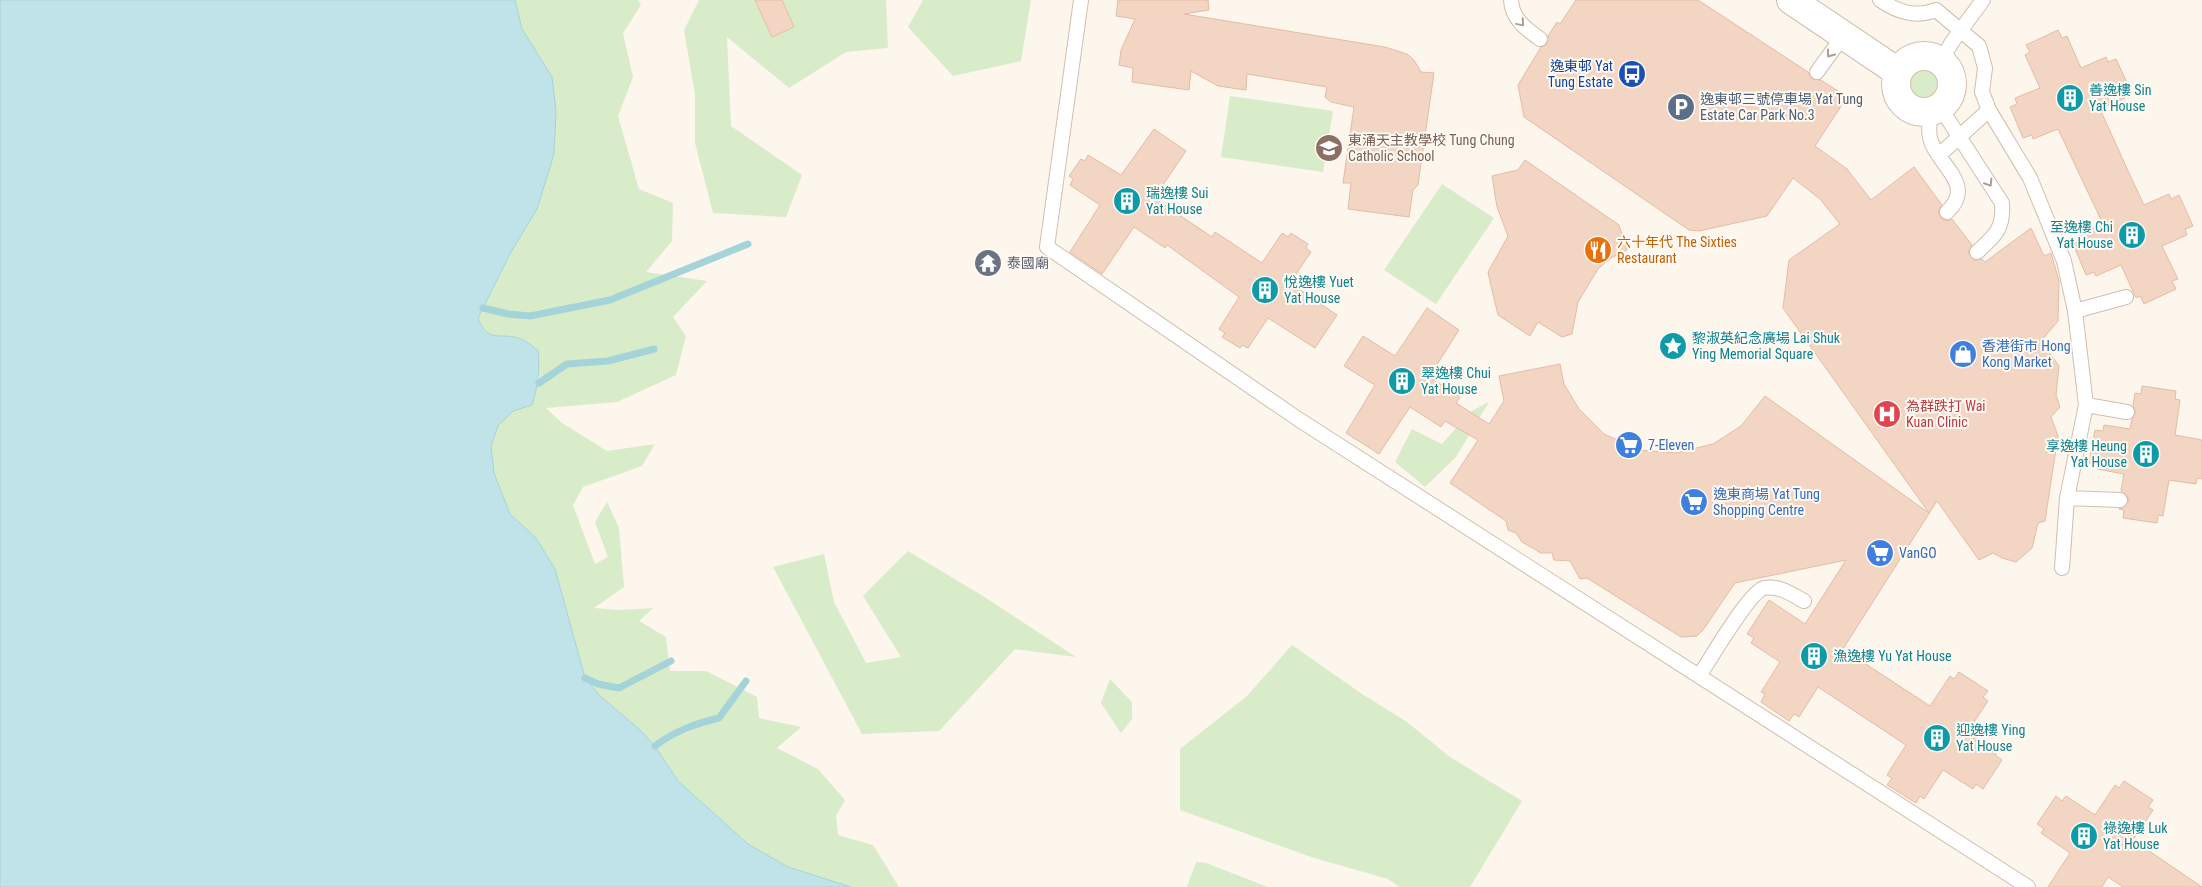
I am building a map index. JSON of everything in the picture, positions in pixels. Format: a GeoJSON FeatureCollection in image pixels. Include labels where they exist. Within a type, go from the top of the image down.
{"type":"FeatureCollection","features":[{"type":"Feature","properties":{"kind":"street"},"geometry":{"type":"LineString","coordinates":[[1790,0],[1898,72]]}},
{"type":"Feature","properties":{"kind":"street"},"geometry":{"type":"LineString","coordinates":[[1917,57],[1934,57],[1941,61],[1951,75],[1952,84],[1947,101],[1936,109],[1914,111],[1900,100],[1896,82],[1898,72],[1909,60],[1917,57]]}},
{"type":"Feature","properties":{"kind":"lane"},"geometry":{"type":"LineString","coordinates":[[1081,0],[1047,247],[1298,419],[2028,887]]}},
{"type":"Feature","properties":{"kind":"lane"},"geometry":{"type":"LineString","coordinates":[[1511,0],[1516,18],[1526,29],[1540,39]]}},
{"type":"Feature","properties":{"kind":"lane"},"geometry":{"type":"LineString","coordinates":[[1880,0],[1905,13],[1918,15],[1936,10],[1979,46],[1985,68],[1982,92],[1989,110],[2030,178],[2064,261],[2075,311],[2086,405],[2067,498],[2062,568]]}},
{"type":"Feature","properties":{"kind":"lane"},"geometry":{"type":"LineString","coordinates":[[1941,61],[1983,0]]}},
{"type":"Feature","properties":{"kind":"lane"},"geometry":{"type":"LineString","coordinates":[[1817,72],[1843,36]]}},
{"type":"Feature","properties":{"kind":"lane"},"geometry":{"type":"LineString","coordinates":[[1936,109],[1961,139],[2002,203],[2003,215],[2000,228],[1993,238],[1977,252]]}},
{"type":"Feature","properties":{"kind":"lane"},"geometry":{"type":"LineString","coordinates":[[1936,109],[1930,137],[1939,156],[1956,181],[1959,190],[1958,198],[1948,212]]}},
{"type":"Feature","properties":{"kind":"lane"},"geometry":{"type":"LineString","coordinates":[[1939,156],[1961,139],[1989,110]]}},
{"type":"Feature","properties":{"kind":"lane"},"geometry":{"type":"LineString","coordinates":[[2075,311],[2126,297]]}},
{"type":"Feature","properties":{"kind":"lane"},"geometry":{"type":"LineString","coordinates":[[2086,405],[2127,412]]}},
{"type":"Feature","properties":{"kind":"lane"},"geometry":{"type":"LineString","coordinates":[[2067,498],[2120,500]]}},
{"type":"Feature","properties":{"kind":"lane"},"geometry":{"type":"LineString","coordinates":[[1699,676],[1750,599],[1763,588],[1779,588],[1804,601]]}},
{"type":"Feature","properties":{"kind":"green space"},"geometry":{"type":"Polygon","coordinates":[[[515,0],[638,0],[641,5],[623,33],[633,77],[618,116],[639,189],[673,203],[672,241],[646,272],[707,281],[673,317],[686,336],[676,375],[617,402],[546,408],[562,423],[607,451],[655,444],[642,466],[583,487],[573,505],[595,564],[608,557],[595,522],[607,502],[619,528],[624,587],[594,608],[621,610],[653,608],[639,621],[666,637],[670,671],[706,671],[757,697],[759,718],[801,727],[777,748],[818,769],[845,800],[836,816],[838,835],[873,845],[899,887],[851,887],[788,867],[748,844],[678,781],[655,746],[639,729],[600,696],[585,678],[555,569],[536,538],[510,514],[494,473],[491,446],[498,426],[539,383],[538,350],[521,339],[496,336],[486,332],[478,318],[511,252],[537,209],[552,77],[522,29],[515,0]]]}},
{"type":"Feature","properties":{"kind":"green space"},"geometry":{"type":"Polygon","coordinates":[[[699,0],[886,0],[888,48],[846,52],[789,88],[727,37],[731,126],[802,175],[786,217],[713,213],[695,143],[695,95],[684,30],[699,0]]]}},
{"type":"Feature","properties":{"kind":"green space"},"geometry":{"type":"Polygon","coordinates":[[[923,0],[1031,0],[1021,61],[953,76],[908,27],[923,0]]]}},
{"type":"Feature","properties":{"kind":"green space"},"geometry":{"type":"Polygon","coordinates":[[[1925,61],[1938,65],[1944,71],[1948,84],[1944,97],[1938,103],[1925,107],[1912,103],[1906,97],[1902,84],[1906,71],[1912,65],[1925,61]]]}},
{"type":"Feature","properties":{"kind":"green space"},"geometry":{"type":"Polygon","coordinates":[[[1230,96],[1333,111],[1323,172],[1221,157],[1230,96]]]}},
{"type":"Feature","properties":{"kind":"green space"},"geometry":{"type":"Polygon","coordinates":[[[1442,184],[1494,218],[1436,304],[1384,270],[1442,184]]]}},
{"type":"Feature","properties":{"kind":"green space"},"geometry":{"type":"Polygon","coordinates":[[[1489,402],[1456,457],[1425,487],[1395,462],[1412,429],[1442,444],[1470,412],[1489,402]]]}},
{"type":"Feature","properties":{"kind":"green space"},"geometry":{"type":"Polygon","coordinates":[[[908,551],[983,596],[1076,657],[1015,649],[939,731],[862,734],[773,567],[824,554],[834,602],[866,663],[901,657],[863,596],[908,551]]]}},
{"type":"Feature","properties":{"kind":"green space"},"geometry":{"type":"Polygon","coordinates":[[[1292,645],[1362,694],[1407,722],[1450,757],[1522,801],[1470,887],[1399,887],[1388,879],[1311,857],[1180,810],[1180,749],[1247,696],[1292,645]]]}},
{"type":"Feature","properties":{"kind":"green space"},"geometry":{"type":"Polygon","coordinates":[[[1110,679],[1132,702],[1132,719],[1121,733],[1101,703],[1110,679]]]}},
{"type":"Feature","properties":{"kind":"green space"},"geometry":{"type":"Polygon","coordinates":[[[1196,862],[1206,863],[1268,887],[1187,887],[1196,862]]]}},
{"type":"Feature","properties":{"kind":"water"},"geometry":{"type":"Polygon","coordinates":[[[0,0],[515,0],[522,29],[552,77],[556,111],[554,154],[537,209],[511,252],[478,318],[486,332],[496,336],[521,339],[538,350],[538,378],[532,405],[513,411],[498,426],[491,446],[494,473],[510,514],[536,538],[555,569],[585,678],[600,696],[639,729],[655,746],[678,781],[748,844],[788,867],[851,887],[0,887],[0,0]]]}},
{"type":"Feature","properties":{"kind":"building"},"geometry":{"type":"Polygon","coordinates":[[[755,0],[782,0],[794,27],[772,37],[755,0]]]}},
{"type":"Feature","properties":{"kind":"building"},"geometry":{"type":"Polygon","coordinates":[[[1118,0],[1208,0],[1209,10],[1184,14],[1385,47],[1407,54],[1414,60],[1421,72],[1434,73],[1418,185],[1413,190],[1409,217],[1348,209],[1351,183],[1343,183],[1354,107],[1331,102],[1325,97],[1327,87],[1247,74],[1246,90],[1218,86],[1191,71],[1189,90],[1132,82],[1133,68],[1119,65],[1121,50],[1135,19],[1116,16],[1118,0]]]}},
{"type":"Feature","properties":{"kind":"building"},"geometry":{"type":"Polygon","coordinates":[[[1576,0],[1698,0],[1808,72],[1812,79],[1821,80],[1847,97],[1815,146],[1847,169],[1871,200],[1914,167],[1942,205],[1938,211],[1941,218],[1946,221],[1952,219],[1972,245],[1968,253],[1974,260],[1982,259],[1985,262],[2031,228],[2044,256],[2051,253],[2059,281],[2058,321],[2041,341],[2059,366],[2056,395],[2060,407],[2051,417],[2058,436],[2045,521],[2038,523],[2032,548],[2016,562],[1993,553],[1979,560],[1937,501],[1843,649],[1930,706],[1950,676],[1954,679],[1959,672],[1988,691],[1983,697],[1988,701],[1968,731],[1998,750],[1995,755],[2002,760],[1983,789],[1976,784],[1973,789],[1943,770],[1924,799],[1920,796],[1916,803],[1887,785],[1892,778],[1887,775],[1906,745],[1818,687],[1799,717],[1794,714],[1789,721],[1761,702],[1765,694],[1761,692],[1780,662],[1751,643],[1754,638],[1747,634],[1769,600],[1805,624],[1846,560],[1735,583],[1697,636],[1681,637],[1587,578],[1580,579],[1570,561],[1554,560],[1552,553],[1541,553],[1522,542],[1516,533],[1508,530],[1506,521],[1450,483],[1478,440],[1445,421],[1441,427],[1410,407],[1379,454],[1346,433],[1375,385],[1344,366],[1363,336],[1395,356],[1427,308],[1459,330],[1429,377],[1460,397],[1456,403],[1489,424],[1504,401],[1499,376],[1560,364],[1564,384],[1579,409],[1604,434],[1639,450],[1676,453],[1713,444],[1741,426],[1765,396],[1929,513],[1783,308],[1789,260],[1840,224],[1820,199],[1793,178],[1767,216],[1699,231],[1689,230],[1524,117],[1518,85],[1541,47],[1547,44],[1548,36],[1557,22],[1560,24],[1576,0]]]}},
{"type":"Feature","properties":{"kind":"building"},"geometry":{"type":"Polygon","coordinates":[[[2058,30],[2062,38],[2067,36],[2081,68],[2106,57],[2108,62],[2116,59],[2130,89],[2122,93],[2125,98],[2100,109],[2129,173],[2144,205],[2169,194],[2171,199],[2179,195],[2193,226],[2185,229],[2187,235],[2162,246],[2178,279],[2172,281],[2176,289],[2144,304],[2140,296],[2136,298],[2121,265],[2096,276],[2094,272],[2086,275],[2073,244],[2080,241],[2078,235],[2103,224],[2058,129],[2033,139],[2032,135],[2023,138],[2010,107],[2017,104],[2015,98],[2040,88],[2025,55],[2030,52],[2026,45],[2058,30]]]}},
{"type":"Feature","properties":{"kind":"building"},"geometry":{"type":"Polygon","coordinates":[[[1154,129],[1186,151],[1154,198],[1212,237],[1215,232],[1262,263],[1282,233],[1288,237],[1291,233],[1308,244],[1306,248],[1311,252],[1290,283],[1337,315],[1315,348],[1268,318],[1248,348],[1242,345],[1240,348],[1222,337],[1225,333],[1219,329],[1239,297],[1167,245],[1165,248],[1134,227],[1102,274],[1070,252],[1100,205],[1070,185],[1073,179],[1069,176],[1081,159],[1085,161],[1088,155],[1121,175],[1154,129]]]}},
{"type":"Feature","properties":{"kind":"building"},"geometry":{"type":"Polygon","coordinates":[[[1525,160],[1619,225],[1627,250],[1611,258],[1598,269],[1578,302],[1572,334],[1562,337],[1538,322],[1530,336],[1498,315],[1488,272],[1508,236],[1497,207],[1492,176],[1518,170],[1525,160]]]}},
{"type":"Feature","properties":{"kind":"building","name":"享逸樓 Heung Yat House"},"geometry":{"type":"Polygon","coordinates":[[[2142,386],[2176,391],[2175,399],[2180,400],[2175,435],[2202,440],[2202,479],[2197,478],[2196,484],[2169,480],[2163,516],[2158,515],[2157,523],[2123,518],[2124,510],[2119,509],[2124,507],[2129,500],[2121,491],[2124,474],[2097,469],[2098,464],[2089,463],[2095,430],[2103,431],[2104,425],[2130,429],[2132,419],[2136,413],[2133,406],[2135,393],[2141,394],[2142,386]]]}},
{"type":"Feature","properties":{"kind":"building","name":"祿逸樓 Luk Yat House"},"geometry":{"type":"Polygon","coordinates":[[[2124,781],[2153,800],[2148,807],[2153,810],[2133,840],[2202,887],[2123,887],[2108,877],[2102,887],[2048,887],[2070,853],[2041,833],[2044,829],[2037,824],[2056,796],[2062,801],[2066,796],[2095,815],[2115,785],[2119,788],[2124,781]]]}},
{"type":"Feature","properties":{"kind":"waterway"},"geometry":{"type":"LineString","coordinates":[[483,308],[508,314],[530,316],[610,300],[748,244]]}},
{"type":"Feature","properties":{"kind":"waterway"},"geometry":{"type":"LineString","coordinates":[[539,383],[567,364],[608,361],[654,349]]}},
{"type":"Feature","properties":{"kind":"waterway"},"geometry":{"type":"LineString","coordinates":[[585,678],[598,684],[619,688],[671,661]]}},
{"type":"Feature","properties":{"kind":"waterway"},"geometry":{"type":"LineString","coordinates":[[655,746],[685,729],[719,718],[746,681]]}},
{"type":"Feature","properties":{"kind":"place","name":"逸東邨 Yat Tung Estate"},"geometry":{"type":"Point","coordinates":[1632,74]}},
{"type":"Feature","properties":{"kind":"place","name":"善逸樓 Sin Yat House"},"geometry":{"type":"Point","coordinates":[2070,98]}},
{"type":"Feature","properties":{"kind":"place","name":"逸東邨三號停車場 Yat Tung Estate Car Park No.3"},"geometry":{"type":"Point","coordinates":[1681,107]}},
{"type":"Feature","properties":{"kind":"place","name":"東涌天主教學校 Tung Chung Catholic School"},"geometry":{"type":"Point","coordinates":[1329,148]}},
{"type":"Feature","properties":{"kind":"place","name":"瑞逸樓 Sui Yat House"},"geometry":{"type":"Point","coordinates":[1127,201]}},
{"type":"Feature","properties":{"kind":"place","name":"至逸樓 Chi Yat House"},"geometry":{"type":"Point","coordinates":[2132,235]}},
{"type":"Feature","properties":{"kind":"place","name":"六十年代 The Sixties Restaurant"},"geometry":{"type":"Point","coordinates":[1598,250]}},
{"type":"Feature","properties":{"kind":"place","name":"泰國廟"},"geometry":{"type":"Point","coordinates":[988,263]}},
{"type":"Feature","properties":{"kind":"place","name":"悅逸樓 Yuet Yat House"},"geometry":{"type":"Point","coordinates":[1265,290]}},
{"type":"Feature","properties":{"kind":"place","name":"黎淑英紀念廣場 Lai Shuk Ying Memorial Square"},"geometry":{"type":"Point","coordinates":[1673,346]}},
{"type":"Feature","properties":{"kind":"place","name":"香港街市 Hong Kong Market"},"geometry":{"type":"Point","coordinates":[1963,354]}},
{"type":"Feature","properties":{"kind":"place","name":"翠逸樓 Chui Yat House"},"geometry":{"type":"Point","coordinates":[1402,381]}},
{"type":"Feature","properties":{"kind":"place","name":"為群跌打 Wai Kuan Clinic"},"geometry":{"type":"Point","coordinates":[1887,414]}},
{"type":"Feature","properties":{"kind":"place","name":"7-Eleven"},"geometry":{"type":"Point","coordinates":[1629,445]}},
{"type":"Feature","properties":{"kind":"place","name":"享逸樓 Heung Yat House"},"geometry":{"type":"Point","coordinates":[2146,454]}},
{"type":"Feature","properties":{"kind":"place","name":"逸東商場 Yat Tung Shopping Centre"},"geometry":{"type":"Point","coordinates":[1694,502]}},
{"type":"Feature","properties":{"kind":"place","name":"VanGO"},"geometry":{"type":"Point","coordinates":[1880,553]}},
{"type":"Feature","properties":{"kind":"place","name":"漁逸樓 Yu Yat House"},"geometry":{"type":"Point","coordinates":[1814,656]}},
{"type":"Feature","properties":{"kind":"place","name":"迎逸樓 Ying Yat House"},"geometry":{"type":"Point","coordinates":[1937,738]}},
{"type":"Feature","properties":{"kind":"place","name":"祿逸樓 Luk Yat House"},"geometry":{"type":"Point","coordinates":[2084,836]}}]}
